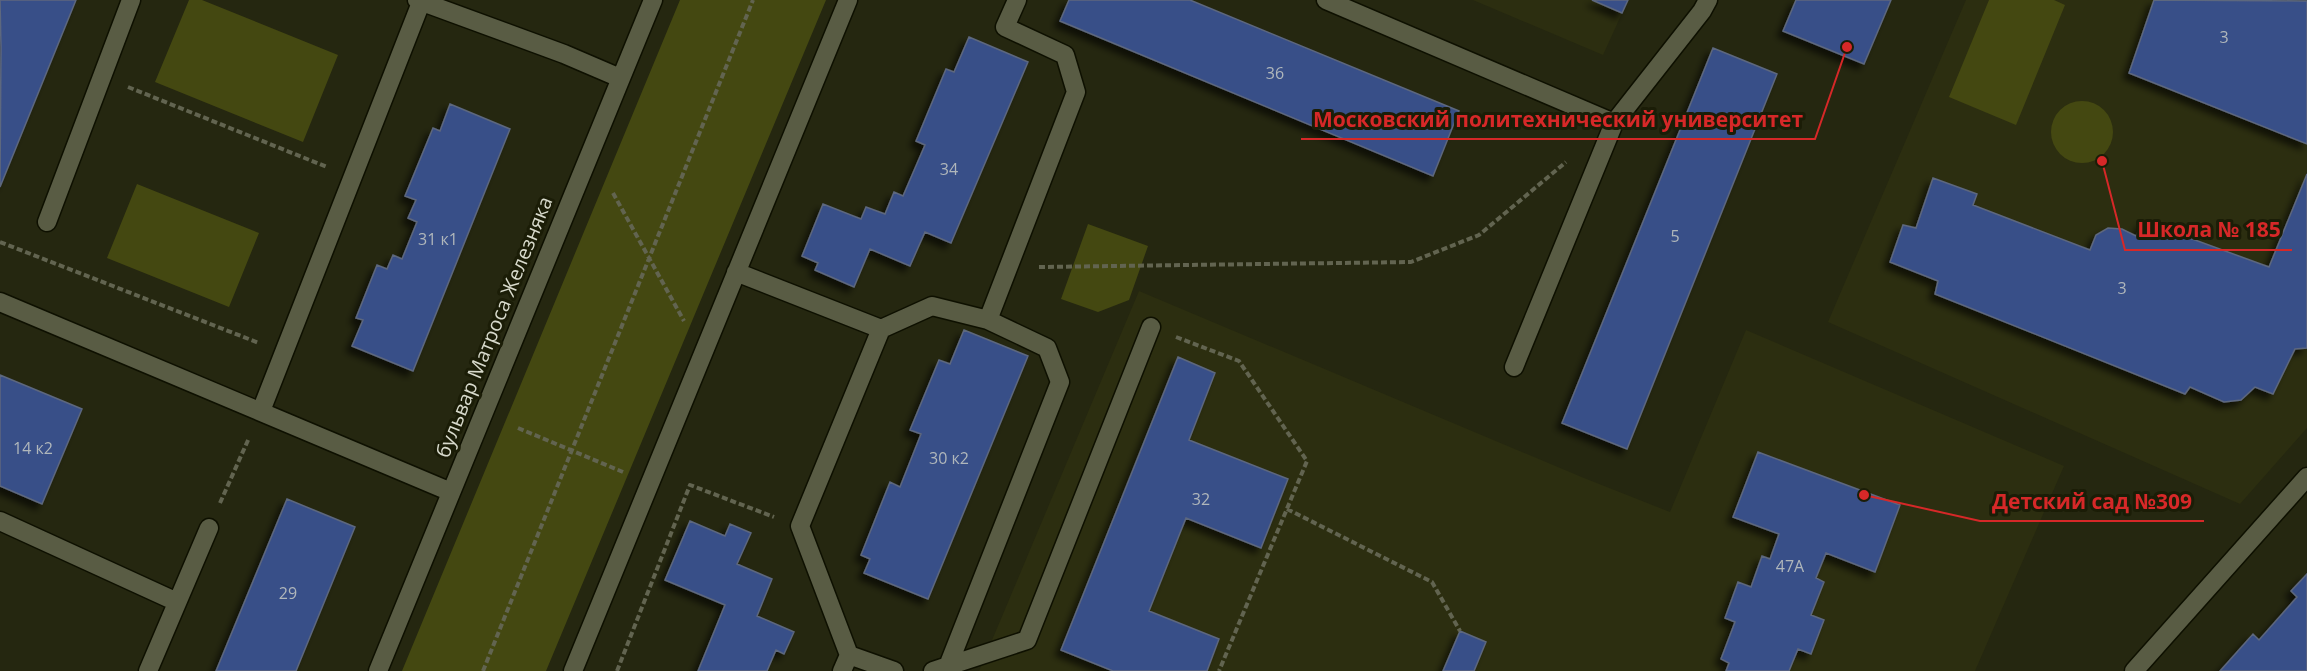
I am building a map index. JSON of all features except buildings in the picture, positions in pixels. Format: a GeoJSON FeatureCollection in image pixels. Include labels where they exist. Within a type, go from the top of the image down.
{"type":"FeatureCollection","features":[{"type":"Feature","properties":{"kind":"street"},"geometry":{"type":"LineString","coordinates":[[47,222],[131,0]]}},
{"type":"Feature","properties":{"kind":"street","name":"бульвар Матроса Железняка"},"geometry":{"type":"LineString","coordinates":[[378,671],[653,0]]}},
{"type":"Feature","properties":{"kind":"street"},"geometry":{"type":"LineString","coordinates":[[573,671],[848,0]]}},
{"type":"Feature","properties":{"kind":"street"},"geometry":{"type":"LineString","coordinates":[[988,320],[1076,92],[1065,55],[1005,27],[1017,0]]}},
{"type":"Feature","properties":{"kind":"street"},"geometry":{"type":"LineString","coordinates":[[1326,0],[1614,123]]}},
{"type":"Feature","properties":{"kind":"street"},"geometry":{"type":"LineString","coordinates":[[1514,367],[1614,123],[1702,11],[1708,0]]}},
{"type":"Feature","properties":{"kind":"street"},"geometry":{"type":"LineString","coordinates":[[261,411],[420,1],[564,54],[620,78]]}},
{"type":"Feature","properties":{"kind":"street"},"geometry":{"type":"LineString","coordinates":[[736,272],[881,329]]}},
{"type":"Feature","properties":{"kind":"street"},"geometry":{"type":"LineString","coordinates":[[0,302],[451,492]]}},
{"type":"Feature","properties":{"kind":"street"},"geometry":{"type":"LineString","coordinates":[[894,671],[845,663],[800,526],[881,329],[932,306],[988,320],[1047,348],[1060,382],[940,668]]}},
{"type":"Feature","properties":{"kind":"street"},"geometry":{"type":"LineString","coordinates":[[940,668],[1027,640],[1151,327]]}},
{"type":"Feature","properties":{"kind":"street"},"geometry":{"type":"LineString","coordinates":[[2134,671],[2307,477]]}},
{"type":"Feature","properties":{"kind":"street"},"geometry":{"type":"LineString","coordinates":[[0,521],[177,602]]}},
{"type":"Feature","properties":{"kind":"street"},"geometry":{"type":"LineString","coordinates":[[148,671],[209,528]]}},
{"type":"Feature","properties":{"kind":"path"},"geometry":{"type":"LineString","coordinates":[[483,671],[753,0]]}},
{"type":"Feature","properties":{"kind":"path"},"geometry":{"type":"LineString","coordinates":[[102,77],[353,177]]}},
{"type":"Feature","properties":{"kind":"path"},"geometry":{"type":"LineString","coordinates":[[1008,268],[1411,262],[1479,235],[1569,160]]}},
{"type":"Feature","properties":{"kind":"path"},"geometry":{"type":"LineString","coordinates":[[613,193],[684,321]]}},
{"type":"Feature","properties":{"kind":"path"},"geometry":{"type":"LineString","coordinates":[[0,242],[285,353]]}},
{"type":"Feature","properties":{"kind":"path"},"geometry":{"type":"LineString","coordinates":[[1151,327],[1239,361],[1307,461],[1219,671]]}},
{"type":"Feature","properties":{"kind":"path"},"geometry":{"type":"LineString","coordinates":[[209,528],[261,411]]}},
{"type":"Feature","properties":{"kind":"path"},"geometry":{"type":"LineString","coordinates":[[518,428],[623,472]]}},
{"type":"Feature","properties":{"kind":"path"},"geometry":{"type":"LineString","coordinates":[[617,671],[690,485],[800,526]]}},
{"type":"Feature","properties":{"kind":"path"},"geometry":{"type":"LineString","coordinates":[[1287,510],[1431,582],[1460,631]]}},
{"type":"Feature","properties":{"kind":"shaded area"},"geometry":{"type":"Polygon","coordinates":[[[189,0],[202,0],[338,55],[303,142],[155,82],[189,0]]]}},
{"type":"Feature","properties":{"kind":"shaded area"},"geometry":{"type":"Polygon","coordinates":[[[680,0],[826,0],[546,671],[402,671],[680,0]]]}},
{"type":"Feature","properties":{"kind":"shaded area"},"geometry":{"type":"Polygon","coordinates":[[[1473,0],[1628,0],[1603,55],[1473,0]]]}},
{"type":"Feature","properties":{"kind":"shaded area"},"geometry":{"type":"Polygon","coordinates":[[[1966,0],[2307,0],[2307,428],[2240,504],[1828,322],[1966,0]]]}},
{"type":"Feature","properties":{"kind":"shaded area"},"geometry":{"type":"Polygon","coordinates":[[[1989,0],[2054,0],[2065,5],[2016,125],[1949,97],[1989,0]]]}},
{"type":"Feature","properties":{"kind":"shaded area"},"geometry":{"type":"Polygon","coordinates":[[[2076,101],[2088,101],[2104,110],[2111,120],[2113,132],[2111,144],[2104,154],[2088,163],[2076,163],[2065,158],[2056,149],[2051,138],[2051,126],[2056,115],[2065,106],[2076,101]]]}},
{"type":"Feature","properties":{"kind":"shaded area"},"geometry":{"type":"Polygon","coordinates":[[[137,184],[259,233],[229,307],[107,258],[137,184]]]}},
{"type":"Feature","properties":{"kind":"shaded area"},"geometry":{"type":"Polygon","coordinates":[[[1088,224],[1148,246],[1129,300],[1098,312],[1061,299],[1088,224]]]}},
{"type":"Feature","properties":{"kind":"shaded area"},"geometry":{"type":"Polygon","coordinates":[[[1139,291],[1670,512],[1746,330],[2064,466],[1975,671],[979,671],[1139,291]]]}},
{"type":"Feature","properties":{"kind":"place","name":"Московский политехнический университет"},"geometry":{"type":"Point","coordinates":[1847,47]}},
{"type":"Feature","properties":{"kind":"place","name":"Школа № 185"},"geometry":{"type":"Point","coordinates":[2102,161]}},
{"type":"Feature","properties":{"kind":"place","name":"Детский сад №309"},"geometry":{"type":"Point","coordinates":[1864,495]}}]}
